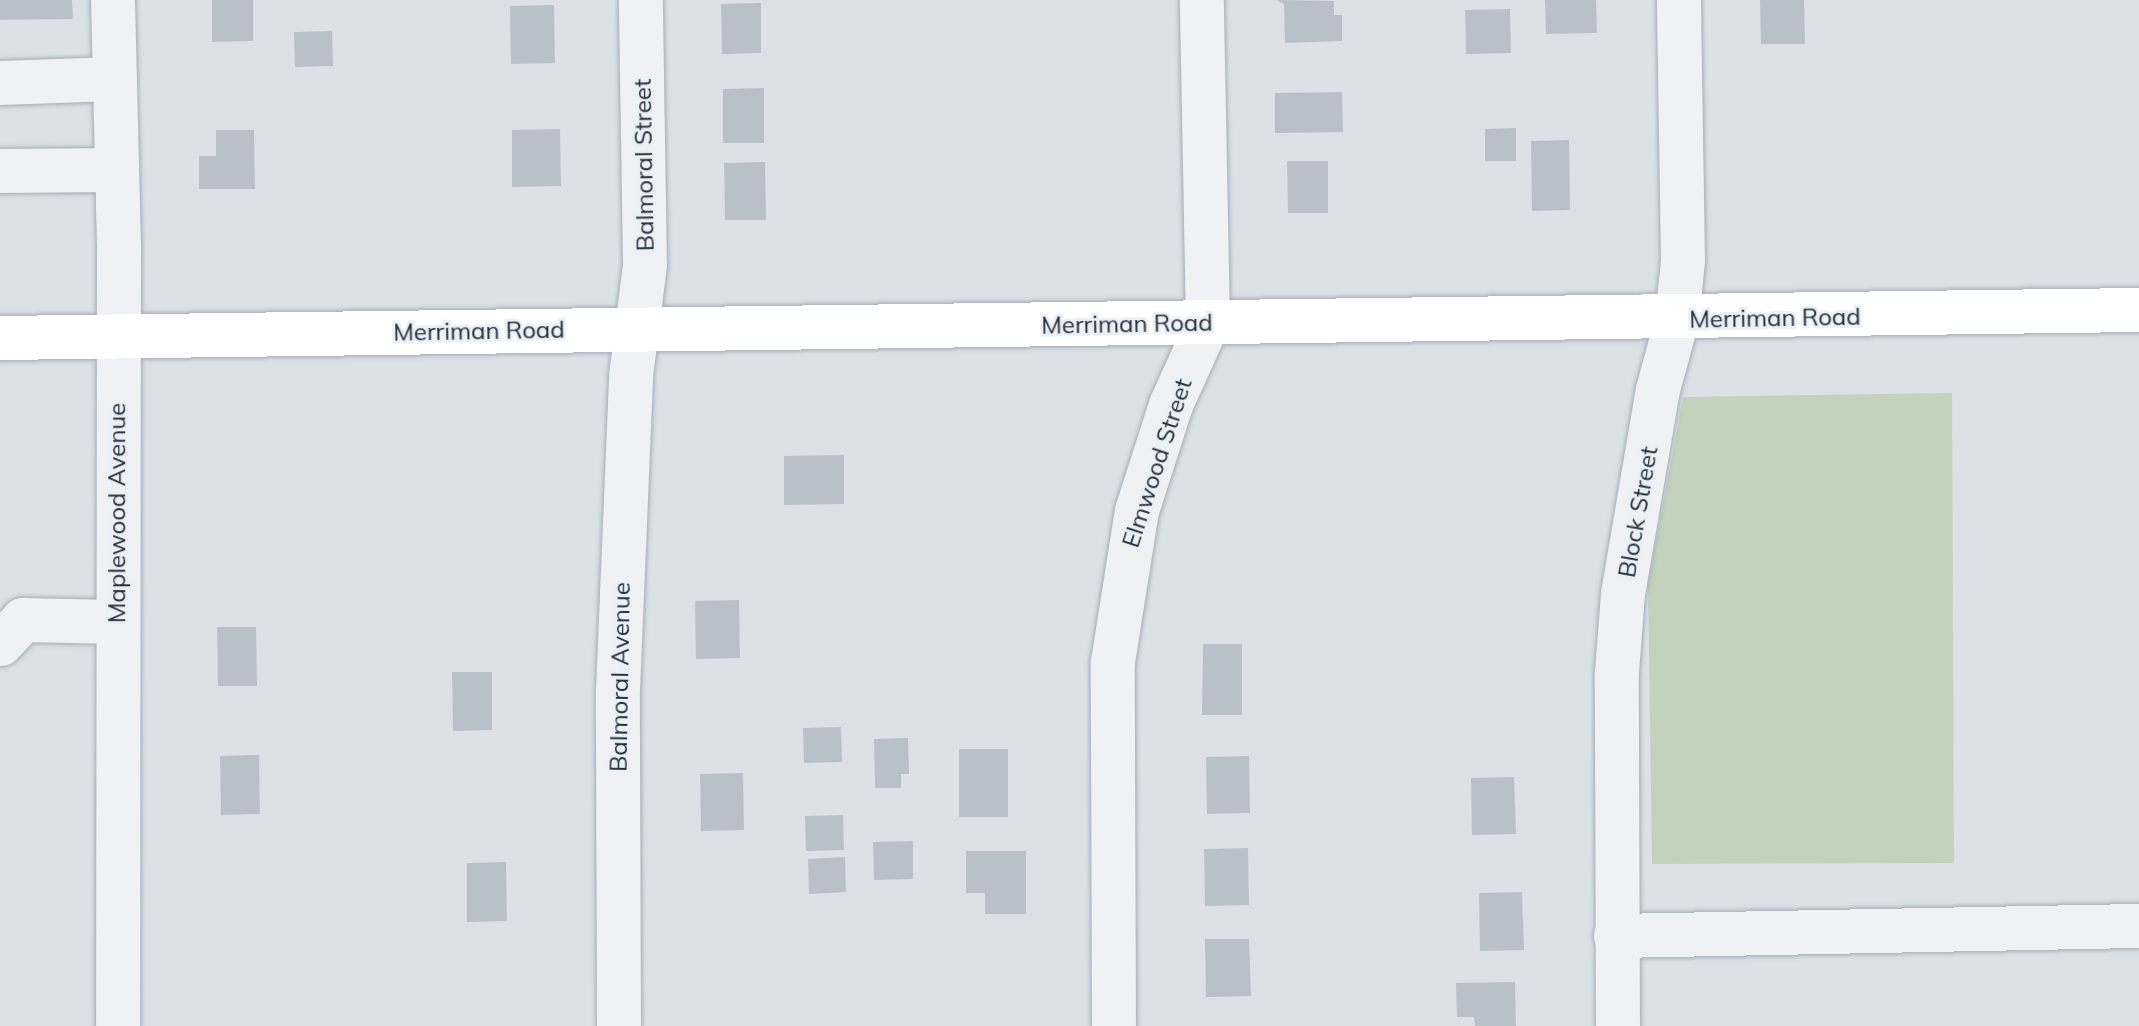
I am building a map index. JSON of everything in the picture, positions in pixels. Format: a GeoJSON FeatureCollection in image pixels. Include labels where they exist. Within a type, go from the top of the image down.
{"type":"FeatureCollection","features":[{"type":"Feature","properties":{"kind":"main road","name":"Merriman Road"},"geometry":{"type":"LineString","coordinates":[[0,338],[1677,320],[2139,310]]}},
{"type":"Feature","properties":{"kind":"street","name":"Maplewood Avenue"},"geometry":{"type":"LineString","coordinates":[[113,0],[117,170],[118,1026]]}},
{"type":"Feature","properties":{"kind":"street","name":"Balmoral Street"},"geometry":{"type":"LineString","coordinates":[[639,329],[645,265],[641,0]]}},
{"type":"Feature","properties":{"kind":"street","name":"Elmwood Street"},"geometry":{"type":"LineString","coordinates":[[1114,1026],[1110,737],[1124,569],[1171,405],[1208,323],[1202,0]]}},
{"type":"Feature","properties":{"kind":"street","name":"Block Street"},"geometry":{"type":"LineString","coordinates":[[1618,1026],[1617,672],[1623,594],[1658,390],[1677,320],[1683,261],[1679,0]]}},
{"type":"Feature","properties":{"kind":"street"},"geometry":{"type":"LineString","coordinates":[[0,83],[115,79]]}},
{"type":"Feature","properties":{"kind":"street"},"geometry":{"type":"LineString","coordinates":[[0,171],[117,170]]}},
{"type":"Feature","properties":{"kind":"street","name":"Balmoral Avenue"},"geometry":{"type":"LineString","coordinates":[[619,1026],[618,690],[631,376],[639,329]]}},
{"type":"Feature","properties":{"kind":"street"},"geometry":{"type":"LineString","coordinates":[[0,652],[0,643],[23,620],[117,622]]}},
{"type":"Feature","properties":{"kind":"street"},"geometry":{"type":"LineString","coordinates":[[1616,936],[2139,926]]}},
{"type":"Feature","properties":{"kind":"green space"},"geometry":{"type":"Polygon","coordinates":[[[1952,393],[1954,863],[1652,864],[1648,586],[1683,397],[1952,393]]]}},
{"type":"Feature","properties":{"kind":"building"},"geometry":{"type":"Polygon","coordinates":[[[0,0],[72,0],[73,19],[0,20],[0,0]]]}},
{"type":"Feature","properties":{"kind":"building"},"geometry":{"type":"Polygon","coordinates":[[[212,0],[253,0],[253,41],[212,42],[212,0]]]}},
{"type":"Feature","properties":{"kind":"building"},"geometry":{"type":"Polygon","coordinates":[[[1277,0],[1334,1],[1334,15],[1342,15],[1342,41],[1285,43],[1284,4],[1277,0]]]}},
{"type":"Feature","properties":{"kind":"building"},"geometry":{"type":"Polygon","coordinates":[[[1545,0],[1596,0],[1597,33],[1546,34],[1545,0]]]}},
{"type":"Feature","properties":{"kind":"building"},"geometry":{"type":"Polygon","coordinates":[[[1760,0],[1804,0],[1805,44],[1761,44],[1760,0]]]}},
{"type":"Feature","properties":{"kind":"building"},"geometry":{"type":"Polygon","coordinates":[[[761,3],[761,53],[722,54],[721,4],[761,3]]]}},
{"type":"Feature","properties":{"kind":"building"},"geometry":{"type":"Polygon","coordinates":[[[554,5],[555,63],[511,64],[510,6],[554,5]]]}},
{"type":"Feature","properties":{"kind":"building"},"geometry":{"type":"Polygon","coordinates":[[[1510,9],[1511,53],[1466,54],[1465,10],[1510,9]]]}},
{"type":"Feature","properties":{"kind":"building"},"geometry":{"type":"Polygon","coordinates":[[[332,31],[333,66],[295,67],[294,32],[332,31]]]}},
{"type":"Feature","properties":{"kind":"building"},"geometry":{"type":"Polygon","coordinates":[[[764,88],[764,143],[723,143],[723,89],[764,88]]]}},
{"type":"Feature","properties":{"kind":"building"},"geometry":{"type":"Polygon","coordinates":[[[1342,92],[1343,132],[1275,133],[1275,93],[1342,92]]]}},
{"type":"Feature","properties":{"kind":"building"},"geometry":{"type":"Polygon","coordinates":[[[1516,128],[1516,161],[1485,161],[1485,129],[1516,128]]]}},
{"type":"Feature","properties":{"kind":"building"},"geometry":{"type":"Polygon","coordinates":[[[560,129],[561,186],[512,187],[512,130],[560,129]]]}},
{"type":"Feature","properties":{"kind":"building"},"geometry":{"type":"Polygon","coordinates":[[[216,130],[254,130],[255,189],[199,189],[199,156],[216,156],[216,130]]]}},
{"type":"Feature","properties":{"kind":"building"},"geometry":{"type":"Polygon","coordinates":[[[1569,140],[1570,210],[1532,211],[1531,141],[1569,140]]]}},
{"type":"Feature","properties":{"kind":"building"},"geometry":{"type":"Polygon","coordinates":[[[1287,161],[1328,161],[1328,213],[1288,213],[1287,161]]]}},
{"type":"Feature","properties":{"kind":"building"},"geometry":{"type":"Polygon","coordinates":[[[765,162],[766,220],[725,220],[724,163],[765,162]]]}},
{"type":"Feature","properties":{"kind":"building"},"geometry":{"type":"Polygon","coordinates":[[[844,455],[844,504],[784,505],[784,456],[844,455]]]}},
{"type":"Feature","properties":{"kind":"building"},"geometry":{"type":"Polygon","coordinates":[[[739,600],[740,658],[696,659],[695,601],[739,600]]]}},
{"type":"Feature","properties":{"kind":"building"},"geometry":{"type":"Polygon","coordinates":[[[217,627],[256,627],[257,686],[218,686],[217,627]]]}},
{"type":"Feature","properties":{"kind":"building"},"geometry":{"type":"Polygon","coordinates":[[[1203,644],[1242,644],[1242,715],[1202,715],[1203,644]]]}},
{"type":"Feature","properties":{"kind":"building"},"geometry":{"type":"Polygon","coordinates":[[[452,672],[492,672],[492,730],[453,731],[452,672]]]}},
{"type":"Feature","properties":{"kind":"building"},"geometry":{"type":"Polygon","coordinates":[[[841,727],[842,762],[804,763],[803,728],[841,727]]]}},
{"type":"Feature","properties":{"kind":"building"},"geometry":{"type":"Polygon","coordinates":[[[908,738],[909,774],[901,774],[901,788],[875,788],[874,739],[908,738]]]}},
{"type":"Feature","properties":{"kind":"building"},"geometry":{"type":"Polygon","coordinates":[[[959,749],[1008,749],[1008,817],[959,817],[959,749]]]}},
{"type":"Feature","properties":{"kind":"building"},"geometry":{"type":"Polygon","coordinates":[[[259,755],[260,814],[221,815],[220,756],[259,755]]]}},
{"type":"Feature","properties":{"kind":"building"},"geometry":{"type":"Polygon","coordinates":[[[1249,756],[1250,813],[1207,814],[1206,757],[1249,756]]]}},
{"type":"Feature","properties":{"kind":"building"},"geometry":{"type":"Polygon","coordinates":[[[743,773],[744,830],[701,831],[700,774],[743,773]]]}},
{"type":"Feature","properties":{"kind":"building"},"geometry":{"type":"Polygon","coordinates":[[[1514,777],[1516,834],[1472,835],[1471,778],[1514,777]]]}},
{"type":"Feature","properties":{"kind":"building"},"geometry":{"type":"Polygon","coordinates":[[[843,815],[844,850],[806,851],[805,816],[843,815]]]}},
{"type":"Feature","properties":{"kind":"building"},"geometry":{"type":"Polygon","coordinates":[[[913,841],[913,879],[874,880],[873,842],[913,841]]]}},
{"type":"Feature","properties":{"kind":"building"},"geometry":{"type":"Polygon","coordinates":[[[1248,848],[1249,905],[1205,906],[1204,849],[1248,848]]]}},
{"type":"Feature","properties":{"kind":"building"},"geometry":{"type":"Polygon","coordinates":[[[966,851],[1026,851],[1026,914],[985,914],[985,893],[966,893],[966,851]]]}},
{"type":"Feature","properties":{"kind":"building"},"geometry":{"type":"Polygon","coordinates":[[[845,857],[846,892],[809,894],[808,859],[845,857]]]}},
{"type":"Feature","properties":{"kind":"building"},"geometry":{"type":"Polygon","coordinates":[[[506,862],[507,921],[467,922],[467,863],[506,862]]]}},
{"type":"Feature","properties":{"kind":"building"},"geometry":{"type":"Polygon","coordinates":[[[1522,892],[1524,950],[1480,951],[1479,893],[1522,892]]]}},
{"type":"Feature","properties":{"kind":"building"},"geometry":{"type":"Polygon","coordinates":[[[1205,939],[1249,939],[1251,996],[1206,997],[1205,939]]]}},
{"type":"Feature","properties":{"kind":"building"},"geometry":{"type":"Polygon","coordinates":[[[1515,982],[1516,1026],[1475,1026],[1474,1017],[1457,1017],[1456,983],[1515,982]]]}}]}
